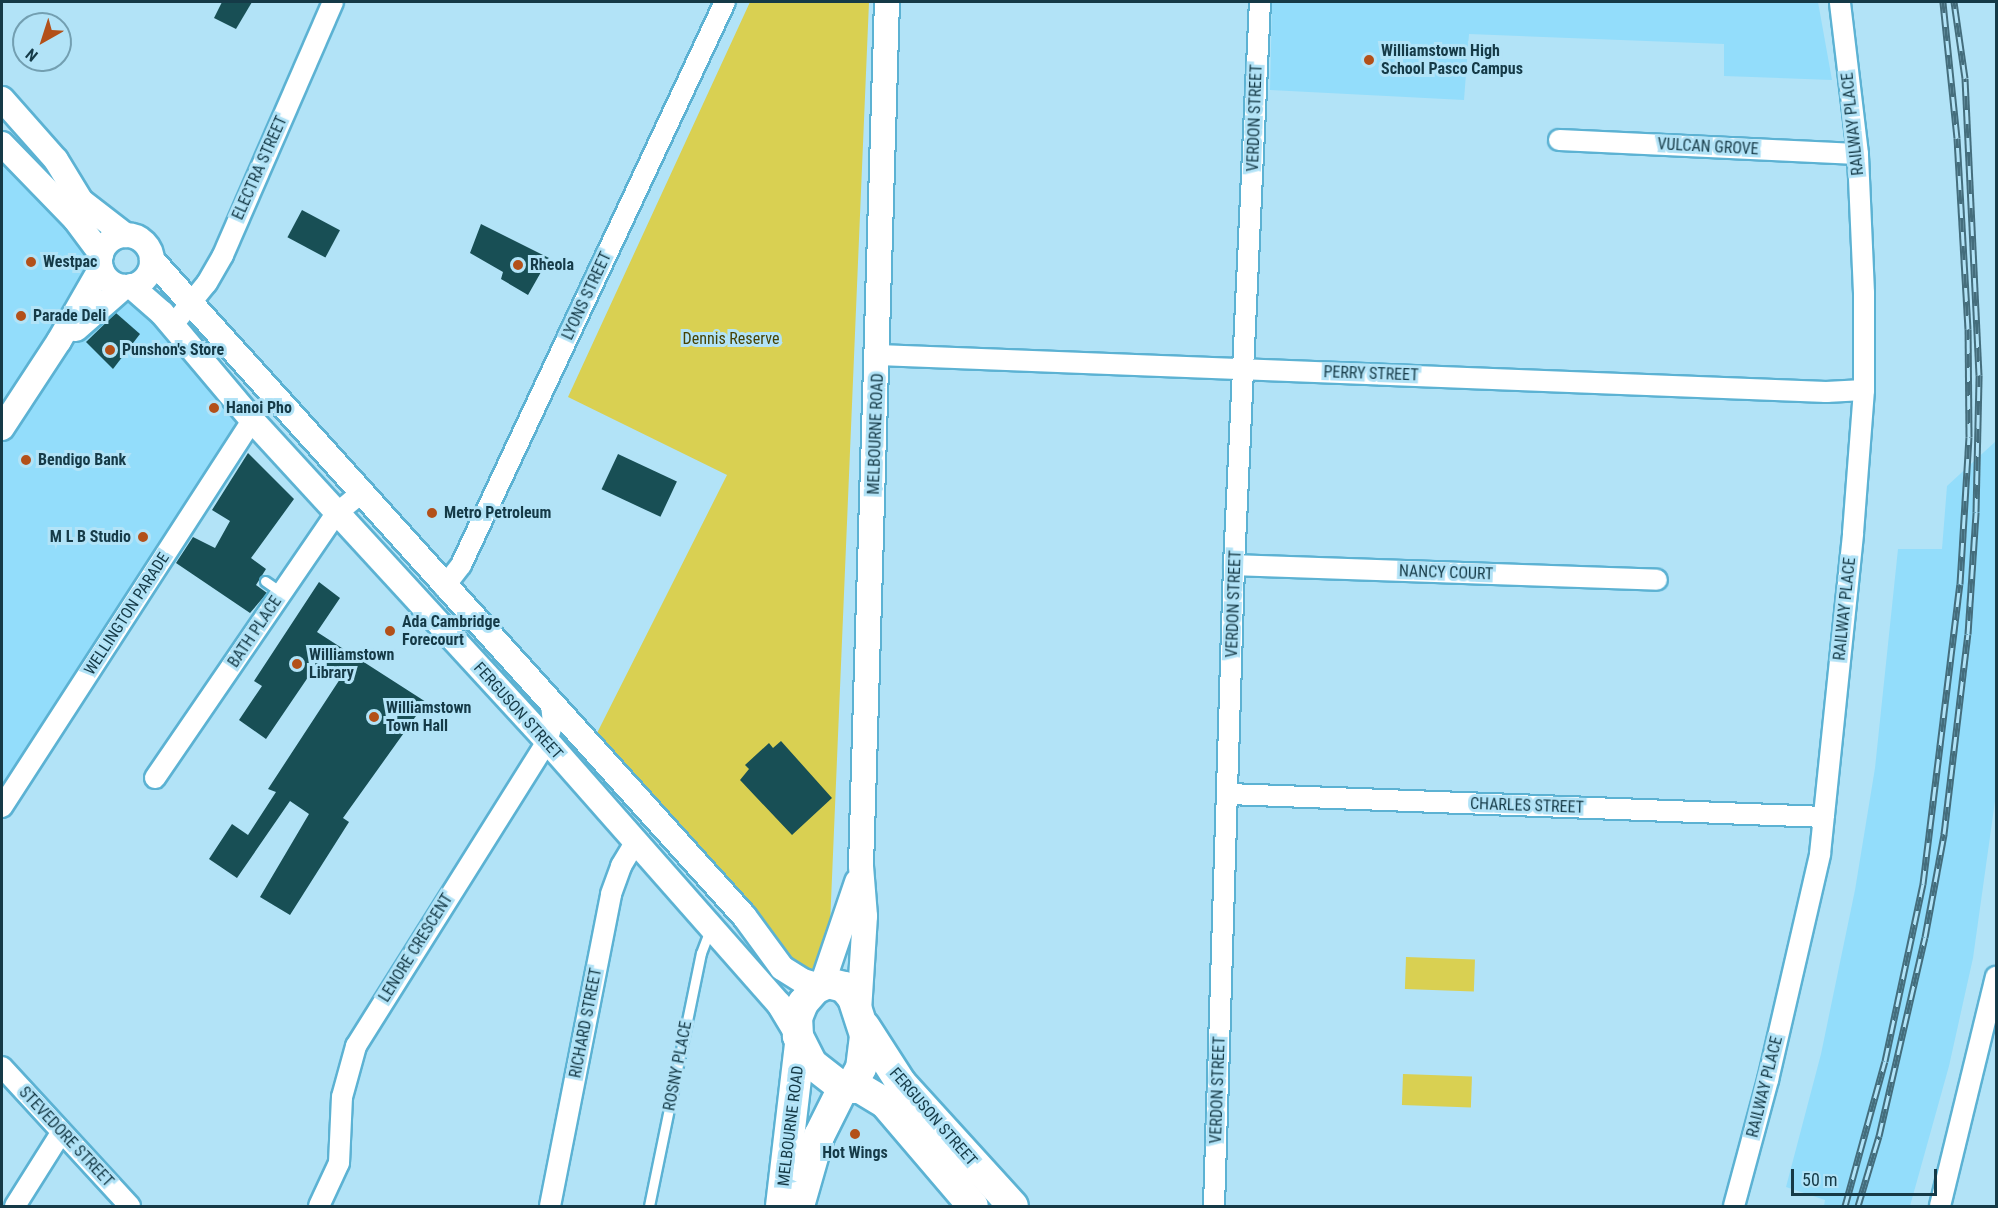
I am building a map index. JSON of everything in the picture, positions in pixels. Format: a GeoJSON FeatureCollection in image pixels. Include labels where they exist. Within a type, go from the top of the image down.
{"type":"FeatureCollection","features":[{"type":"Feature","properties":{"kind":"main road"},"geometry":{"type":"LineString","coordinates":[[821,985],[844,987],[861,1016],[865,1055],[856,1078],[845,1088],[817,1069],[799,1040],[799,1011],[809,994],[821,985]]}},
{"type":"Feature","properties":{"kind":"main road","name":"FERGUSON STREET"},"geometry":{"type":"LineString","coordinates":[[861,1016],[901,1083],[1013,1206]]}},
{"type":"Feature","properties":{"kind":"main road","name":"MELBOURNE ROAD"},"geometry":{"type":"LineString","coordinates":[[781,1206],[799,1040]]}},
{"type":"Feature","properties":{"kind":"main road","name":"FERGUSON STREET"},"geometry":{"type":"LineString","coordinates":[[845,1088],[867,1092],[891,1109],[973,1206]]}},
{"type":"Feature","properties":{"kind":"main road","name":"MELBOURNE ROAD"},"geometry":{"type":"LineString","coordinates":[[799,1206],[819,1136],[845,1088]]}},
{"type":"Feature","properties":{"kind":"street","name":"ELECTRA STREET"},"geometry":{"type":"LineString","coordinates":[[172,326],[190,305],[223,255],[333,2]]}},
{"type":"Feature","properties":{"kind":"street","name":"LYONS STREET"},"geometry":{"type":"LineString","coordinates":[[444,587],[461,565],[725,2]]}},
{"type":"Feature","properties":{"kind":"street","name":"MELBOURNE ROAD"},"geometry":{"type":"LineString","coordinates":[[861,1016],[865,916],[861,866],[887,2]]}},
{"type":"Feature","properties":{"kind":"street","name":"VERDON STREET"},"geometry":{"type":"LineString","coordinates":[[1214,1206],[1229,794],[1234,565],[1260,2]]}},
{"type":"Feature","properties":{"kind":"street","name":"RAILWAY PLACE"},"geometry":{"type":"LineString","coordinates":[[1734,1206],[1808,914],[1824,817],[1864,390],[1857,154],[1840,2]]}},
{"type":"Feature","properties":{"kind":"street"},"geometry":{"type":"LineString","coordinates":[[2,99],[56,160],[81,201],[125,235],[144,243],[152,260],[146,277],[127,287],[59,341]]}},
{"type":"Feature","properties":{"kind":"street","name":"VULCAN GROVE"},"geometry":{"type":"LineString","coordinates":[[1559,140],[1857,154]]}},
{"type":"Feature","properties":{"kind":"street"},"geometry":{"type":"LineString","coordinates":[[2,144],[75,219],[101,261],[109,281],[127,287]]}},
{"type":"Feature","properties":{"kind":"street"},"geometry":{"type":"LineString","coordinates":[[2,428],[59,341],[113,239],[125,235]]}},
{"type":"Feature","properties":{"kind":"street","name":"FERGUSON STREET"},"geometry":{"type":"LineString","coordinates":[[152,260],[190,305],[362,492],[444,587],[744,916],[782,968],[821,985]]}},
{"type":"Feature","properties":{"kind":"street","name":"FERGUSON STREET"},"geometry":{"type":"LineString","coordinates":[[127,287],[172,326],[336,514],[547,741],[779,1004],[799,1040]]}},
{"type":"Feature","properties":{"kind":"street","name":"PERRY STREET"},"geometry":{"type":"LineString","coordinates":[[878,355],[1826,392],[1864,390]]}},
{"type":"Feature","properties":{"kind":"street","name":"WELLINGTON PARADE"},"geometry":{"type":"LineString","coordinates":[[2,807],[252,420]]}},
{"type":"Feature","properties":{"kind":"street","name":"BATH PLACE"},"geometry":{"type":"LineString","coordinates":[[155,778],[336,514],[362,492]]}},
{"type":"Feature","properties":{"kind":"street","name":"NANCY COURT"},"geometry":{"type":"LineString","coordinates":[[1234,565],[1657,580]]}},
{"type":"Feature","properties":{"kind":"street","name":"LENORE CRESCENT"},"geometry":{"type":"LineString","coordinates":[[319,1206],[339,1163],[342,1097],[360,1037],[547,741],[553,723],[551,705]]}},
{"type":"Feature","properties":{"kind":"street","name":"CHARLES STREET"},"geometry":{"type":"LineString","coordinates":[[1229,794],[1824,817]]}},
{"type":"Feature","properties":{"kind":"street","name":"RICHARD STREET"},"geometry":{"type":"LineString","coordinates":[[549,1206],[611,894],[617,873],[635,843]]}},
{"type":"Feature","properties":{"kind":"street","name":"MELBOURNE ROAD"},"geometry":{"type":"LineString","coordinates":[[821,985],[861,866]]}},
{"type":"Feature","properties":{"kind":"street"},"geometry":{"type":"LineString","coordinates":[[1940,1206],[1996,977]]}},
{"type":"Feature","properties":{"kind":"street","name":"STEVEDORE STREET"},"geometry":{"type":"LineString","coordinates":[[2,1067],[130,1206]]}},
{"type":"Feature","properties":{"kind":"street"},"geometry":{"type":"LineString","coordinates":[[15,1206],[62,1133]]}},
{"type":"Feature","properties":{"kind":"lane"},"geometry":{"type":"LineString","coordinates":[[265,581],[282,593]]}},
{"type":"Feature","properties":{"kind":"lane","name":"ROSNY PLACE"},"geometry":{"type":"LineString","coordinates":[[650,1206],[701,953],[712,928]]}},
{"type":"Feature","properties":{"kind":"shaded area","name":"Williamstown High School Pasco Campus"},"geometry":{"type":"Polygon","coordinates":[[[1272,2],[1818,2],[1832,80],[1724,76],[1724,44],[1469,34],[1464,100],[1270,90],[1272,2]]]}},
{"type":"Feature","properties":{"kind":"shaded area"},"geometry":{"type":"Polygon","coordinates":[[[2,159],[243,420],[2,797],[2,159]]]}},
{"type":"Feature","properties":{"kind":"shaded area"},"geometry":{"type":"Polygon","coordinates":[[[1996,441],[1996,794],[1973,958],[1949,1066],[1910,1206],[1824,1206],[1825,1200],[1786,1187],[1821,1054],[1855,890],[1875,768],[1898,549],[1942,549],[1947,486],[1996,441]]]}},
{"type":"Feature","properties":{"kind":"green space","name":"Dennis Reserve"},"geometry":{"type":"Polygon","coordinates":[[[750,2],[869,2],[830,925],[812,970],[797,965],[594,739],[727,475],[568,397],[750,2]]]}},
{"type":"Feature","properties":{"kind":"green space"},"geometry":{"type":"Polygon","coordinates":[[[1406,957],[1475,959],[1474,991],[1405,989],[1406,957]]]}},
{"type":"Feature","properties":{"kind":"green space"},"geometry":{"type":"Polygon","coordinates":[[[1403,1074],[1472,1076],[1471,1107],[1402,1105],[1403,1074]]]}},
{"type":"Feature","properties":{"kind":"building"},"geometry":{"type":"Polygon","coordinates":[[[222,2],[252,2],[236,29],[214,18],[222,2]]]}},
{"type":"Feature","properties":{"kind":"building"},"geometry":{"type":"Polygon","coordinates":[[[302,210],[340,230],[325,258],[287,237],[302,210]]]}},
{"type":"Feature","properties":{"kind":"building","name":"Rheola"},"geometry":{"type":"Polygon","coordinates":[[[481,224],[549,258],[528,295],[501,279],[503,272],[470,253],[481,224]]]}},
{"type":"Feature","properties":{"kind":"building","name":"Punshon's Store"},"geometry":{"type":"Polygon","coordinates":[[[116,313],[140,334],[113,369],[86,342],[116,313]]]}},
{"type":"Feature","properties":{"kind":"building"},"geometry":{"type":"Polygon","coordinates":[[[248,453],[294,499],[251,558],[266,569],[256,585],[267,593],[250,613],[176,563],[193,537],[215,548],[230,521],[212,510],[248,453]]]}},
{"type":"Feature","properties":{"kind":"building"},"geometry":{"type":"Polygon","coordinates":[[[618,454],[677,481],[660,517],[602,489],[618,454]]]}},
{"type":"Feature","properties":{"kind":"building","name":"Williamstown Town Hall"},"geometry":{"type":"Polygon","coordinates":[[[319,582],[340,598],[317,632],[426,702],[343,818],[349,822],[290,915],[260,897],[309,814],[290,801],[237,878],[209,859],[232,824],[248,835],[276,792],[268,789],[340,679],[317,664],[266,739],[239,720],[262,686],[254,681],[319,582]]]}},
{"type":"Feature","properties":{"kind":"building"},"geometry":{"type":"Polygon","coordinates":[[[781,741],[832,798],[792,835],[740,780],[749,769],[745,765],[769,743],[773,748],[781,741]]]}},
{"type":"Feature","properties":{"kind":"railway"},"geometry":{"type":"LineString","coordinates":[[1845,1206],[1885,1061],[1923,884],[1960,584],[1969,437],[1968,329],[1957,138],[1943,2]]}},
{"type":"Feature","properties":{"kind":"railway"},"geometry":{"type":"LineString","coordinates":[[1858,1206],[1879,1136],[1925,937],[1944,834],[1968,634],[1976,512],[1979,375],[1965,78],[1954,2]]}},
{"type":"Feature","properties":{"kind":"place","name":"Williamstown High School Pasco Campus"},"geometry":{"type":"Point","coordinates":[1369,60]}},
{"type":"Feature","properties":{"kind":"place","name":"Westpac"},"geometry":{"type":"Point","coordinates":[31,262]}},
{"type":"Feature","properties":{"kind":"place","name":"Rheola"},"geometry":{"type":"Point","coordinates":[518,265]}},
{"type":"Feature","properties":{"kind":"place","name":"Parade Deli"},"geometry":{"type":"Point","coordinates":[21,316]}},
{"type":"Feature","properties":{"kind":"place","name":"Punshon's Store"},"geometry":{"type":"Point","coordinates":[110,350]}},
{"type":"Feature","properties":{"kind":"place","name":"Hanoi Pho"},"geometry":{"type":"Point","coordinates":[214,408]}},
{"type":"Feature","properties":{"kind":"place","name":"Bendigo Bank"},"geometry":{"type":"Point","coordinates":[26,460]}},
{"type":"Feature","properties":{"kind":"place","name":"Metro Petroleum"},"geometry":{"type":"Point","coordinates":[432,513]}},
{"type":"Feature","properties":{"kind":"place","name":"M L B Studio"},"geometry":{"type":"Point","coordinates":[143,537]}},
{"type":"Feature","properties":{"kind":"place","name":"Ada Cambridge Forecourt"},"geometry":{"type":"Point","coordinates":[390,631]}},
{"type":"Feature","properties":{"kind":"place","name":"Williamstown Library"},"geometry":{"type":"Point","coordinates":[297,664]}},
{"type":"Feature","properties":{"kind":"place","name":"Williamstown Town Hall"},"geometry":{"type":"Point","coordinates":[374,717]}},
{"type":"Feature","properties":{"kind":"place","name":"Hot Wings"},"geometry":{"type":"Point","coordinates":[855,1134]}}]}
